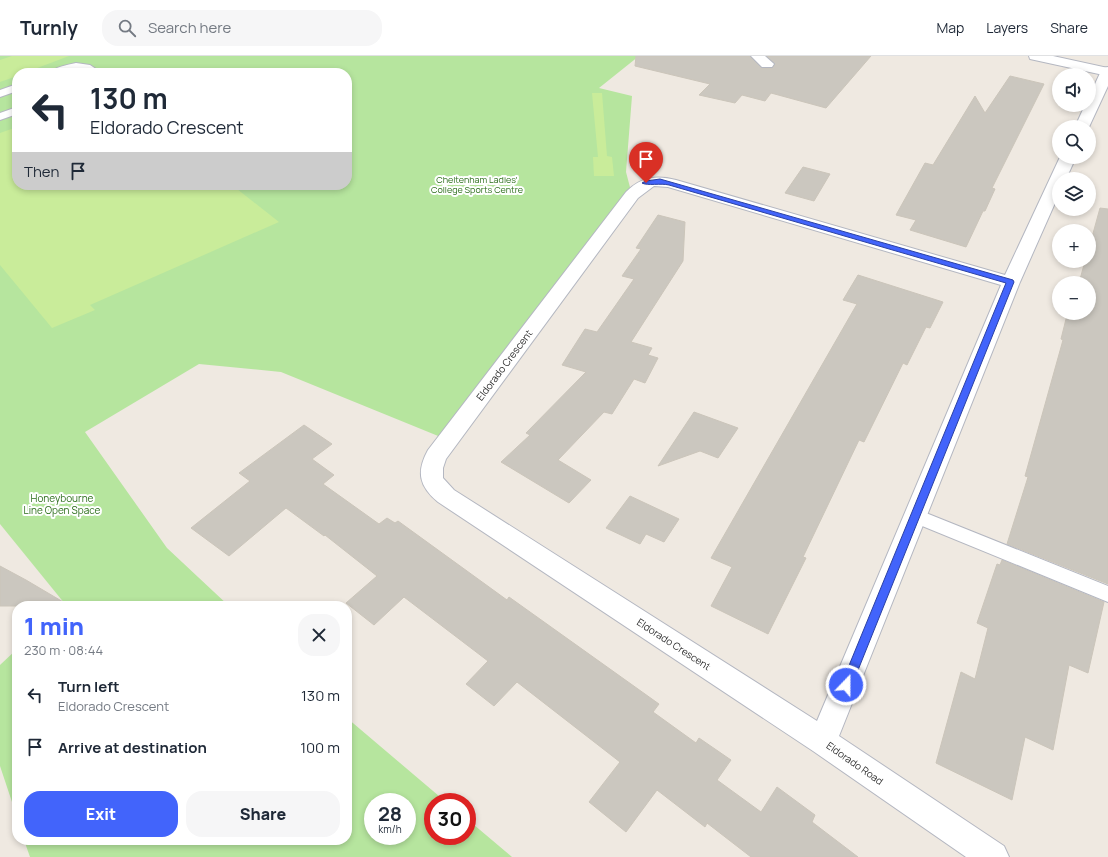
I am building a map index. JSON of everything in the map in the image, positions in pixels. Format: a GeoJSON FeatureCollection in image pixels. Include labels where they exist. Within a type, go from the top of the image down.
{"type":"FeatureCollection","features":[{"type":"Feature","properties":{"kind":"street"},"geometry":{"type":"LineString","coordinates":[[757,56],[767,64]]}},
{"type":"Feature","properties":{"kind":"street"},"geometry":{"type":"LineString","coordinates":[[1034,56],[1108,72],[1085,120]]}},
{"type":"Feature","properties":{"kind":"street","name":"Eldorado Road"},"geometry":{"type":"LineString","coordinates":[[993,857],[823,741],[1011,282],[1065,164]]}},
{"type":"Feature","properties":{"kind":"street","name":"Eldorado Crescent"},"geometry":{"type":"LineString","coordinates":[[823,741],[446,496],[434,484],[431,476],[431,466],[436,456],[632,195],[646,183],[660,181],[670,183],[1011,282]]}},
{"type":"Feature","properties":{"kind":"lane"},"geometry":{"type":"LineString","coordinates":[[65,68],[81,65],[88,68]]}},
{"type":"Feature","properties":{"kind":"lane"},"geometry":{"type":"LineString","coordinates":[[0,94],[12,89]]}},
{"type":"Feature","properties":{"kind":"lane"},"geometry":{"type":"LineString","coordinates":[[0,117],[12,112]]}},
{"type":"Feature","properties":{"kind":"lane"},"geometry":{"type":"LineString","coordinates":[[916,516],[1108,594]]}},
{"type":"Feature","properties":{"kind":"green space","name":"Cheltenham Ladies' College Sports Centre"},"geometry":{"type":"Polygon","coordinates":[[[0,56],[639,56],[599,88],[632,96],[626,172],[632,195],[448,440],[281,372],[199,364],[85,432],[167,548],[224,601],[63,601],[0,524],[0,56]]]}},
{"type":"Feature","properties":{"kind":"green space"},"geometry":{"type":"Polygon","coordinates":[[[12,56],[69,56],[37,68],[12,68],[12,78],[0,82],[0,60],[12,56]]]}},
{"type":"Feature","properties":{"kind":"green space"},"geometry":{"type":"Polygon","coordinates":[[[592,93],[602,93],[607,156],[612,157],[614,176],[594,176],[593,157],[598,157],[592,93]]]}},
{"type":"Feature","properties":{"kind":"green space"},"geometry":{"type":"Polygon","coordinates":[[[12,129],[12,190],[238,190],[279,222],[90,305],[95,310],[52,328],[0,265],[0,133],[12,129]]]}},
{"type":"Feature","properties":{"kind":"green space"},"geometry":{"type":"Polygon","coordinates":[[[12,654],[12,802],[0,766],[0,665],[12,654]]]}},
{"type":"Feature","properties":{"kind":"green space"},"geometry":{"type":"Polygon","coordinates":[[[352,722],[435,793],[424,793],[424,845],[476,845],[476,827],[512,857],[30,857],[26,845],[352,845],[352,722]]]}},
{"type":"Feature","properties":{"kind":"building"},"geometry":{"type":"Polygon","coordinates":[[[636,56],[750,56],[762,68],[772,68],[775,65],[767,56],[871,56],[826,108],[771,93],[765,101],[742,95],[735,103],[699,95],[710,84],[635,66],[636,56]]]}},
{"type":"Feature","properties":{"kind":"building"},"geometry":{"type":"Polygon","coordinates":[[[1010,76],[1044,84],[992,188],[995,189],[966,247],[910,230],[916,220],[896,215],[925,163],[933,165],[975,96],[985,113],[1010,76]]]}},
{"type":"Feature","properties":{"kind":"building"},"geometry":{"type":"Polygon","coordinates":[[[803,167],[830,174],[814,201],[785,193],[803,167]]]}},
{"type":"Feature","properties":{"kind":"building"},"geometry":{"type":"Polygon","coordinates":[[[1100,208],[1108,209],[1108,584],[1007,544],[1028,477],[1025,476],[1063,340],[1061,339],[1066,320],[1096,320],[1096,276],[1081,276],[1083,268],[1096,268],[1096,224],[1100,208]]]}},
{"type":"Feature","properties":{"kind":"building"},"geometry":{"type":"Polygon","coordinates":[[[658,215],[685,222],[683,261],[631,342],[652,348],[648,355],[658,358],[645,383],[634,379],[612,414],[604,412],[558,460],[591,480],[569,503],[501,462],[530,435],[526,433],[586,372],[562,365],[585,329],[597,332],[634,279],[622,276],[641,249],[636,248],[658,215]]]}},
{"type":"Feature","properties":{"kind":"building"},"geometry":{"type":"Polygon","coordinates":[[[858,275],[943,302],[930,328],[926,327],[907,365],[903,363],[864,442],[859,440],[803,557],[806,558],[768,634],[711,606],[732,567],[711,558],[857,304],[843,300],[858,275]]]}},
{"type":"Feature","properties":{"kind":"building"},"geometry":{"type":"Polygon","coordinates":[[[694,412],[738,428],[718,458],[700,451],[658,466],[694,412]]]}},
{"type":"Feature","properties":{"kind":"building"},"geometry":{"type":"Polygon","coordinates":[[[304,425],[332,444],[312,459],[334,475],[323,484],[379,524],[387,518],[395,523],[398,521],[507,600],[509,597],[659,704],[653,712],[696,743],[699,738],[731,760],[717,780],[761,812],[777,787],[815,815],[812,822],[858,857],[751,857],[707,823],[705,827],[657,790],[626,832],[589,802],[620,762],[517,682],[494,706],[466,684],[488,661],[404,597],[374,625],[352,608],[352,601],[348,601],[377,576],[325,535],[324,536],[286,508],[229,556],[191,528],[250,481],[239,473],[304,425]]]}},
{"type":"Feature","properties":{"kind":"building"},"geometry":{"type":"Polygon","coordinates":[[[630,496],[679,519],[664,542],[646,534],[640,544],[606,528],[630,496]]]}},
{"type":"Feature","properties":{"kind":"building"},"geometry":{"type":"Polygon","coordinates":[[[1002,560],[1104,602],[1088,673],[1069,665],[1053,750],[1025,737],[1012,800],[936,763],[961,672],[975,679],[988,628],[977,623],[997,564],[1000,565],[1002,560]]]}},
{"type":"Feature","properties":{"kind":"building"},"geometry":{"type":"Polygon","coordinates":[[[0,566],[62,601],[12,601],[12,606],[0,606],[0,566]]]}},
{"type":"Feature","properties":{"kind":"route"},"geometry":{"type":"LineString","coordinates":[[646,183],[660,181],[670,183],[1011,282],[846,685]]}},
{"type":"Feature","properties":{"kind":"park label","name":"Honeybourne Line Open Space"},"geometry":{"type":"Point","coordinates":[62,504]}}]}
